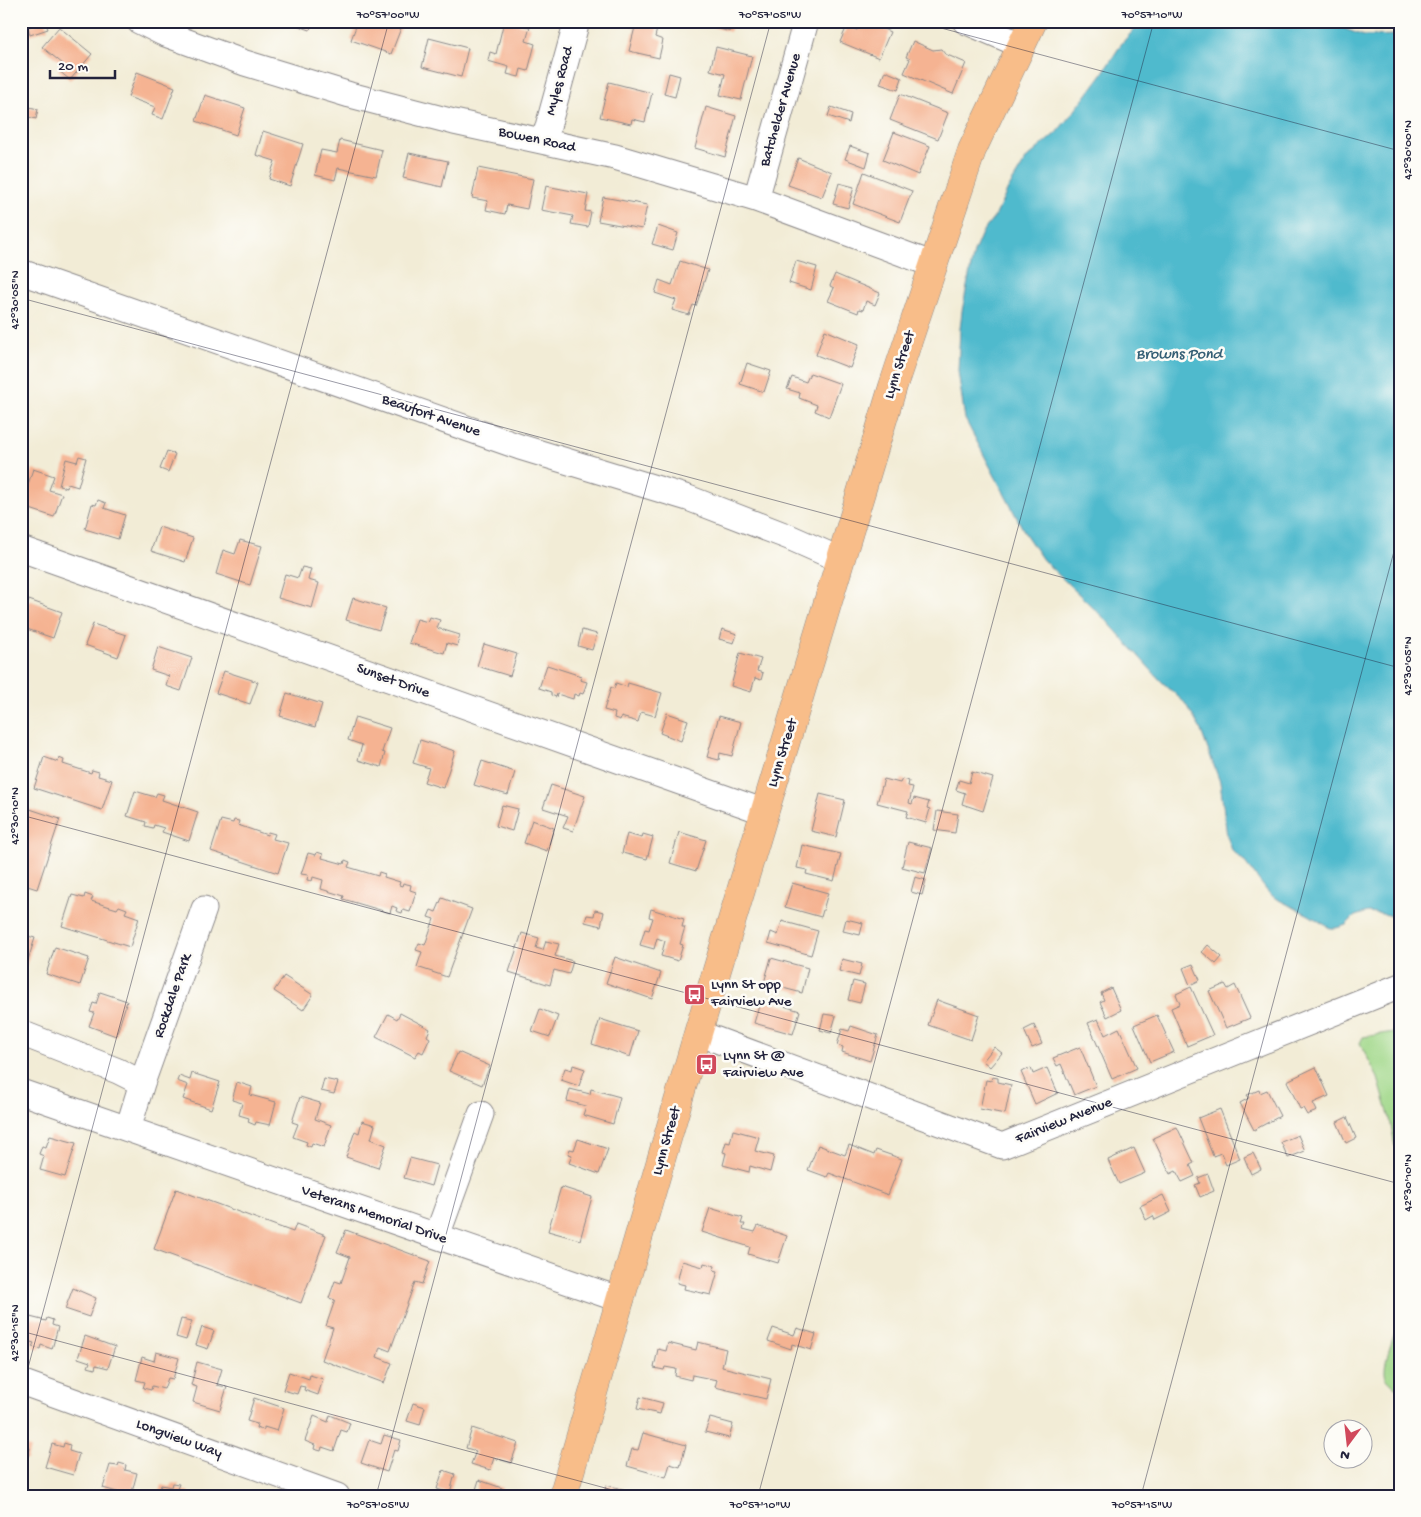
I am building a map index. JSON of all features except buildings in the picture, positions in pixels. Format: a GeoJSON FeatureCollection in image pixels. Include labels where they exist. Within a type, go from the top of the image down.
{"type":"FeatureCollection","features":[{"type":"Feature","properties":{"kind":"main road","name":"Lynn Street"},"geometry":{"type":"LineString","coordinates":[[563,1496],[698,1033],[893,386],[972,150],[1027,33]]}},
{"type":"Feature","properties":{"kind":"street","name":"Bowen Road"},"geometry":{"type":"LineString","coordinates":[[139,21],[198,46],[299,80],[426,115],[615,157],[756,199],[934,265]]}},
{"type":"Feature","properties":{"kind":"street","name":"Myles Road"},"geometry":{"type":"LineString","coordinates":[[544,141],[577,21]]}},
{"type":"Feature","properties":{"kind":"street","name":"Batchelder Avenue"},"geometry":{"type":"LineString","coordinates":[[756,199],[806,21]]}},
{"type":"Feature","properties":{"kind":"street"},"geometry":{"type":"LineString","coordinates":[[965,21],[1027,33]]}},
{"type":"Feature","properties":{"kind":"street","name":"Beaufort Avenue"},"geometry":{"type":"LineString","coordinates":[[21,272],[520,447],[688,498],[789,537],[841,560]]}},
{"type":"Feature","properties":{"kind":"street","name":"Sunset Drive"},"geometry":{"type":"LineString","coordinates":[[21,549],[765,812]]}},
{"type":"Feature","properties":{"kind":"street","name":"Rockdale Park"},"geometry":{"type":"LineString","coordinates":[[142,1084],[204,909]]}},
{"type":"Feature","properties":{"kind":"street","name":"Fairview Avenue"},"geometry":{"type":"LineString","coordinates":[[698,1033],[1002,1146],[1400,986]]}},
{"type":"Feature","properties":{"kind":"street"},"geometry":{"type":"LineString","coordinates":[[21,1033],[118,1071],[142,1084],[128,1129]]}},
{"type":"Feature","properties":{"kind":"street","name":"Veterans Memorial Drive"},"geometry":{"type":"LineString","coordinates":[[21,1092],[621,1300]]}},
{"type":"Feature","properties":{"kind":"street"},"geometry":{"type":"LineString","coordinates":[[437,1236],[481,1114]]}},
{"type":"Feature","properties":{"kind":"street","name":"Longview Way"},"geometry":{"type":"LineString","coordinates":[[21,1382],[337,1496]]}},
{"type":"Feature","properties":{"kind":"green space"},"geometry":{"type":"Polygon","coordinates":[[[1400,1031],[1400,1174],[1390,1119],[1378,1078],[1360,1043],[1363,1037],[1400,1031]]]}},
{"type":"Feature","properties":{"kind":"green space"},"geometry":{"type":"Polygon","coordinates":[[[1400,1319],[1400,1391],[1388,1381],[1385,1372],[1387,1357],[1400,1319]]]}},
{"type":"Feature","properties":{"kind":"water","name":"Browns Pond"},"geometry":{"type":"Polygon","coordinates":[[[1142,21],[1324,21],[1364,36],[1400,35],[1400,921],[1389,915],[1368,912],[1355,916],[1346,925],[1330,928],[1275,898],[1268,892],[1244,861],[1232,850],[1227,836],[1220,782],[1200,728],[1185,703],[1161,681],[1107,621],[1043,560],[1026,535],[965,419],[958,371],[960,329],[974,252],[982,233],[996,215],[1008,189],[1027,158],[1056,133],[1102,74],[1122,43],[1142,21]]]}},
{"type":"Feature","properties":{"kind":"place","name":"Lynn St opp Fairview Ave"},"geometry":{"type":"Point","coordinates":[695,994]}},
{"type":"Feature","properties":{"kind":"place","name":"Lynn St @ Fairview Ave"},"geometry":{"type":"Point","coordinates":[707,1065]}}]}
